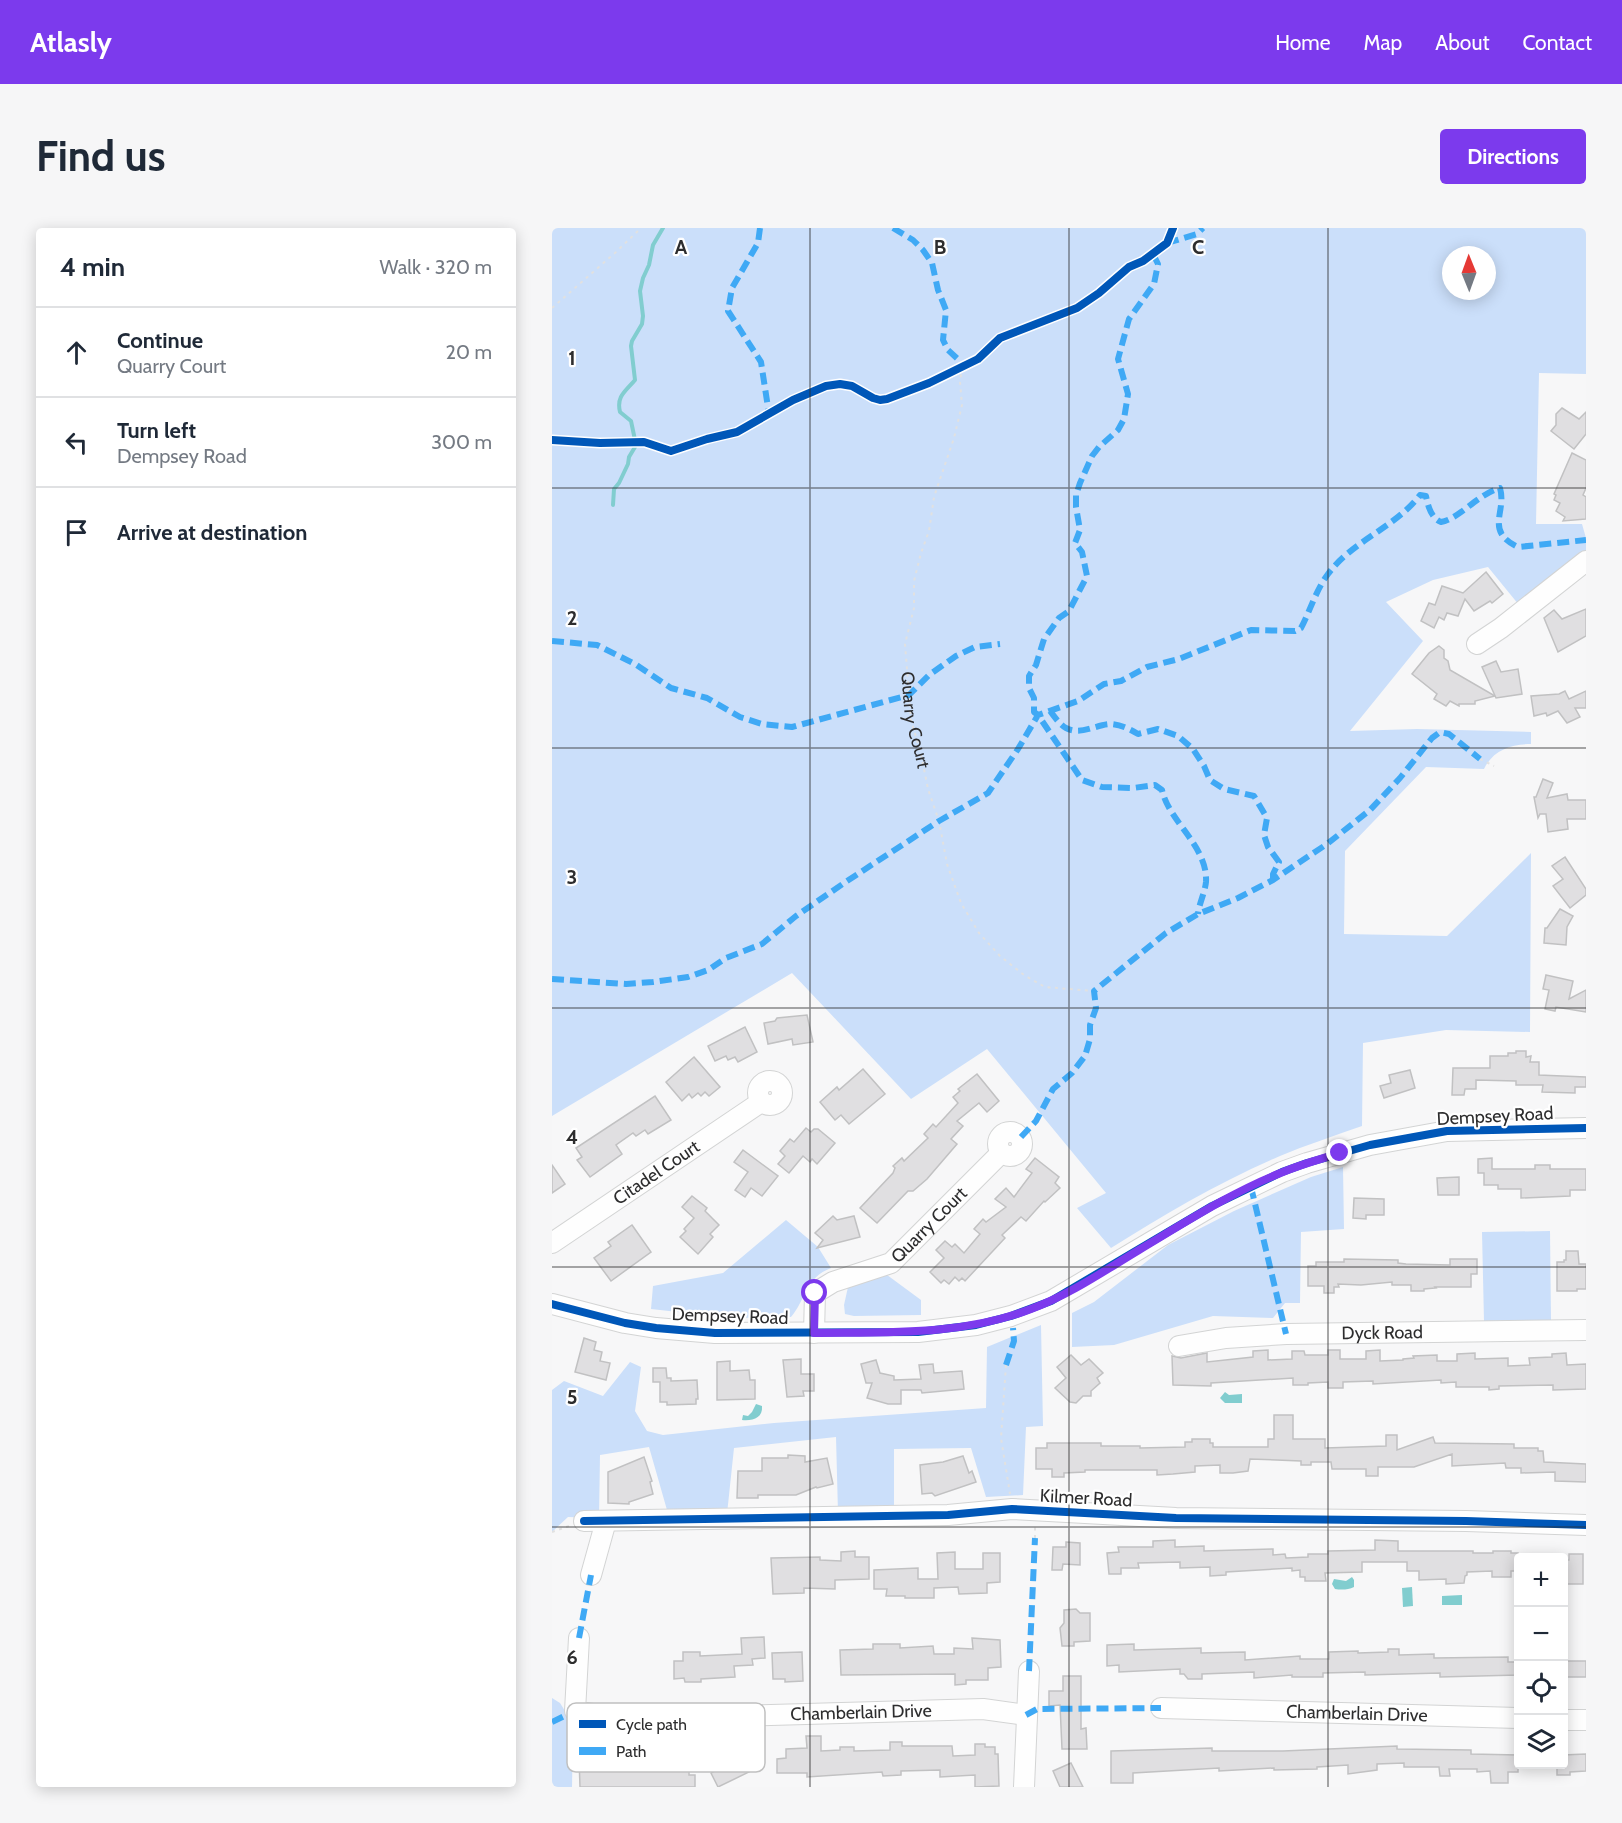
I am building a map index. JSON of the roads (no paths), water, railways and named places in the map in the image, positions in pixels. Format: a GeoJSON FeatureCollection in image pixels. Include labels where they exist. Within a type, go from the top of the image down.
{"type":"FeatureCollection","features":[{"type":"Feature","properties":{"kind":"street"},"geometry":{"type":"LineString","coordinates":[[1477,644],[1502,628],[1586,561]]}},
{"type":"Feature","properties":{"kind":"street","name":"Citadel Court"},"geometry":{"type":"LineString","coordinates":[[552,1243],[761,1102]]}},
{"type":"Feature","properties":{"kind":"street","name":"Dempsey Road"},"geometry":{"type":"LineString","coordinates":[[552,1304],[625,1323],[716,1333],[945,1330],[993,1321],[1031,1309],[1089,1280],[1212,1206],[1251,1186],[1282,1172],[1340,1153],[1447,1131],[1586,1128]]}},
{"type":"Feature","properties":{"kind":"street","name":"Quarry Court"},"geometry":{"type":"LineString","coordinates":[[814,1333],[815,1293],[833,1282],[891,1263],[1002,1153]]}},
{"type":"Feature","properties":{"kind":"street","name":"Dyck Road"},"geometry":{"type":"LineString","coordinates":[[1179,1346],[1226,1338],[1286,1334],[1586,1330]]}},
{"type":"Feature","properties":{"kind":"street","name":"Kilmer Road"},"geometry":{"type":"LineString","coordinates":[[584,1521],[948,1515],[1012,1509],[1176,1518],[1466,1521],[1586,1525]]}},
{"type":"Feature","properties":{"kind":"street"},"geometry":{"type":"LineString","coordinates":[[591,1575],[606,1521]]}},
{"type":"Feature","properties":{"kind":"street","name":"Chamberlain Drive"},"geometry":{"type":"LineString","coordinates":[[575,1703],[579,1638]]}},
{"type":"Feature","properties":{"kind":"street"},"geometry":{"type":"LineString","coordinates":[[1024,1787],[1029,1671]]}},
{"type":"Feature","properties":{"kind":"street","name":"Chamberlain Drive"},"geometry":{"type":"LineString","coordinates":[[1161,1708],[1514,1719]]}},
{"type":"Feature","properties":{"kind":"street","name":"Chamberlain Drive"},"geometry":{"type":"LineString","coordinates":[[765,1715],[983,1709],[1026,1715]]}},
{"type":"Feature","properties":{"kind":"street"},"geometry":{"type":"LineString","coordinates":[[1568,1719],[1586,1720]]}},
{"type":"Feature","properties":{"kind":"waterway"},"geometry":{"type":"LineString","coordinates":[[613,505],[614,489],[635,447],[631,421],[620,412],[619,402],[635,380],[631,346],[642,324],[640,291],[653,245],[663,228]]}}]}
